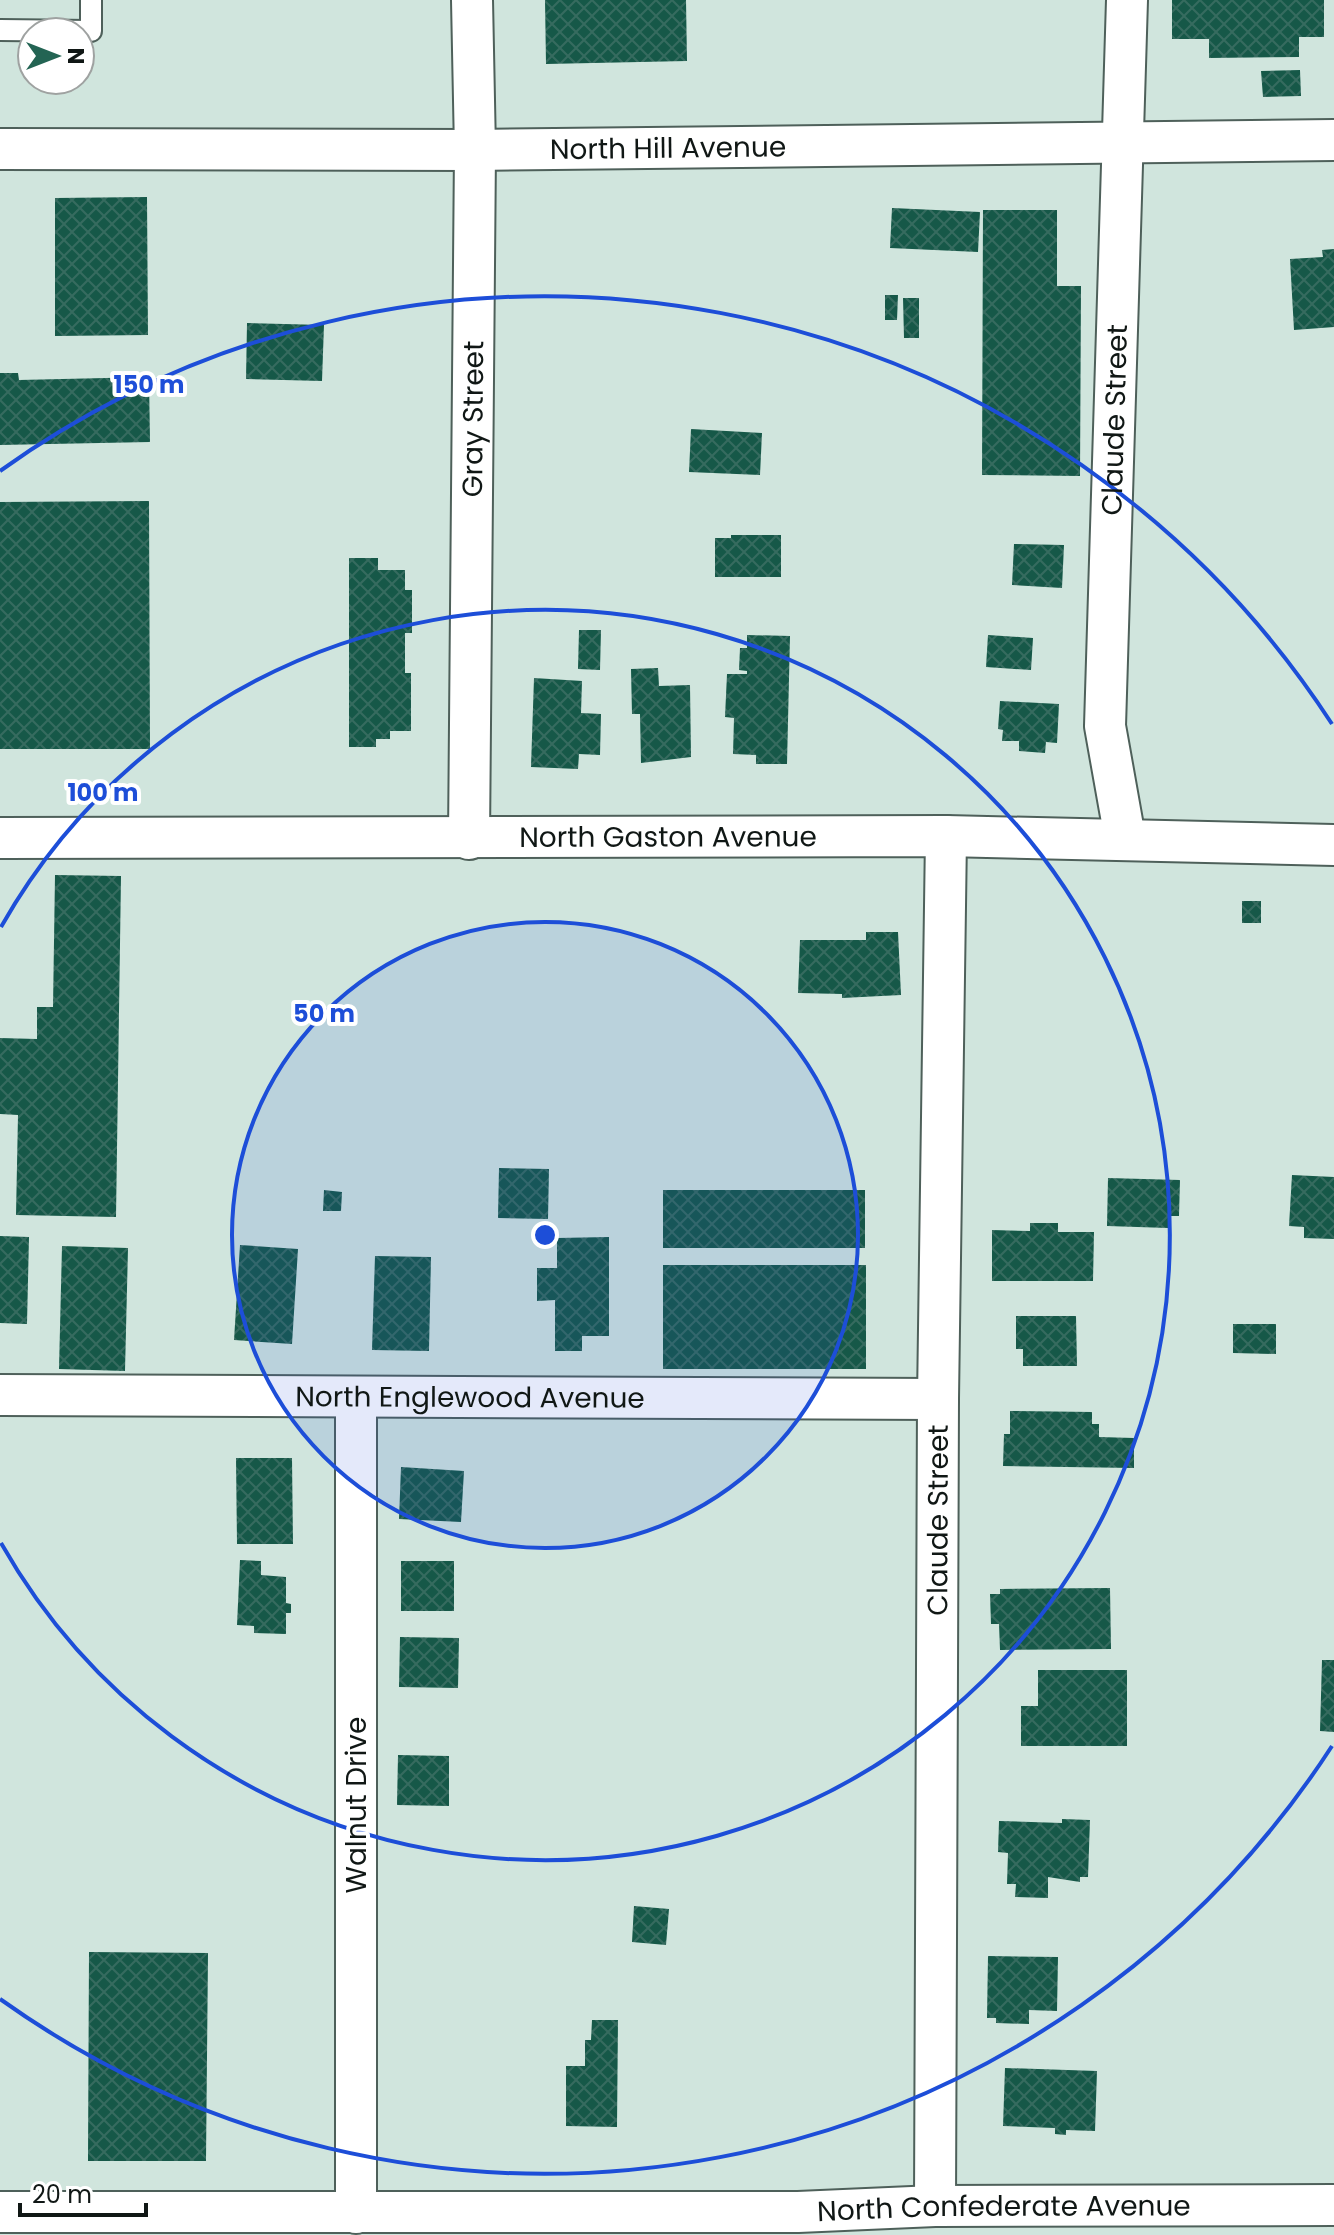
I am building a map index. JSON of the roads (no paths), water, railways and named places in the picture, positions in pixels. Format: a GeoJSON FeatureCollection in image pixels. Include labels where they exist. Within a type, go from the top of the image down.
{"type":"FeatureCollection","features":[{"type":"Feature","properties":{"kind":"street","name":"Gray Street"},"geometry":{"type":"LineString","coordinates":[[469,839],[475,150],[472,0]]}},
{"type":"Feature","properties":{"kind":"street","name":"Claude Street"},"geometry":{"type":"LineString","coordinates":[[1125,838],[1105,726],[1127,0]]}},
{"type":"Feature","properties":{"kind":"street","name":"North Hill Avenue"},"geometry":{"type":"LineString","coordinates":[[0,149],[475,150],[1125,145],[1334,140]]}},
{"type":"Feature","properties":{"kind":"street","name":"Claude Street"},"geometry":{"type":"LineString","coordinates":[[935,2206],[938,1399],[946,836]]}},
{"type":"Feature","properties":{"kind":"street","name":"North Gaston Avenue"},"geometry":{"type":"LineString","coordinates":[[0,838],[946,836],[1334,845]]}},
{"type":"Feature","properties":{"kind":"street","name":"North Englewood Avenue"},"geometry":{"type":"LineString","coordinates":[[0,1395],[938,1399]]}},
{"type":"Feature","properties":{"kind":"street","name":"Walnut Drive"},"geometry":{"type":"LineString","coordinates":[[356,1397],[356,2213]]}},
{"type":"Feature","properties":{"kind":"street","name":"North Confederate Avenue"},"geometry":{"type":"LineString","coordinates":[[0,2212],[356,2213],[798,2223],[935,2206],[1334,2205]]}},
{"type":"Feature","properties":{"kind":"lane"},"geometry":{"type":"LineString","coordinates":[[0,30],[91,31],[91,0]]}}]}
